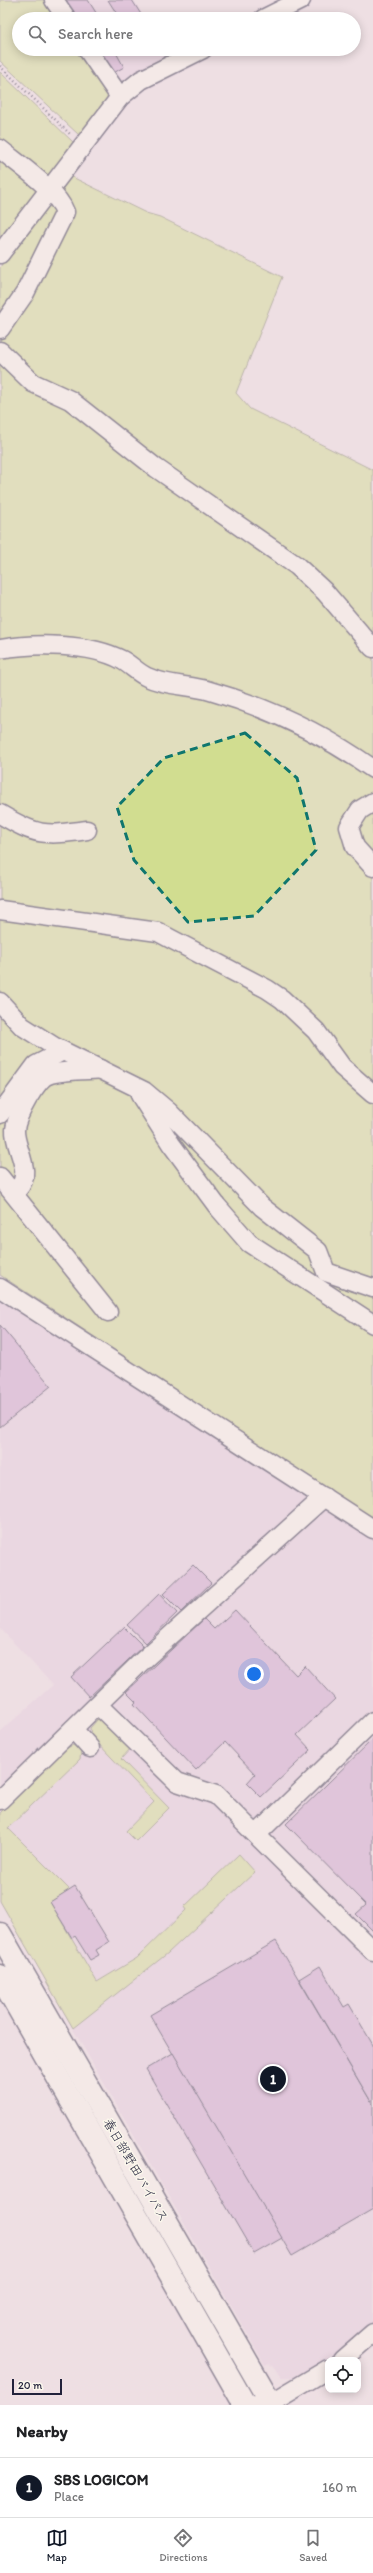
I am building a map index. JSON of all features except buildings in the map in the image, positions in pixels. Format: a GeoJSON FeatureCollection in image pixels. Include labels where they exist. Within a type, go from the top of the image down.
{"type":"FeatureCollection","features":[{"type":"Feature","properties":{"kind":"highway","name":"春日部野田バイパス"},"geometry":{"type":"LineString","coordinates":[[0,1934],[272,2404]]}},
{"type":"Feature","properties":{"kind":"highway","name":"春日部野田バイパス"},"geometry":{"type":"LineString","coordinates":[[0,1976],[243,2404]]}},
{"type":"Feature","properties":{"kind":"street"},"geometry":{"type":"LineString","coordinates":[[54,0],[62,12]]}},
{"type":"Feature","properties":{"kind":"street"},"geometry":{"type":"LineString","coordinates":[[277,12],[301,0]]}},
{"type":"Feature","properties":{"kind":"street"},"geometry":{"type":"LineString","coordinates":[[93,56],[120,97]]}},
{"type":"Feature","properties":{"kind":"street"},"geometry":{"type":"LineString","coordinates":[[0,254],[84,147],[120,97],[141,80],[189,56]]}},
{"type":"Feature","properties":{"kind":"street"},"geometry":{"type":"LineString","coordinates":[[0,149],[62,204],[64,216],[25,293],[0,329]]}},
{"type":"Feature","properties":{"kind":"street"},"geometry":{"type":"LineString","coordinates":[[0,351],[33,383],[70,400],[156,468],[297,566],[325,592],[373,648]]}},
{"type":"Feature","properties":{"kind":"street"},"geometry":{"type":"LineString","coordinates":[[0,649],[17,646],[57,646],[102,652],[123,660],[148,678],[208,690],[270,710],[340,746],[373,769]]}},
{"type":"Feature","properties":{"kind":"street"},"geometry":{"type":"LineString","coordinates":[[373,802],[360,810],[349,827],[351,838],[355,847],[373,867]]}},
{"type":"Feature","properties":{"kind":"street"},"geometry":{"type":"LineString","coordinates":[[0,814],[35,832],[50,835],[87,830]]}},
{"type":"Feature","properties":{"kind":"street"},"geometry":{"type":"LineString","coordinates":[[0,910],[158,932],[267,989],[282,999],[316,1031],[342,1067],[373,1094]]}},
{"type":"Feature","properties":{"kind":"street"},"geometry":{"type":"LineString","coordinates":[[0,1002],[22,1026],[63,1051],[144,1091],[169,1112],[262,1207],[318,1251],[326,1272],[373,1288]]}},
{"type":"Feature","properties":{"kind":"street"},"geometry":{"type":"LineString","coordinates":[[0,1114],[36,1064],[63,1051]]}},
{"type":"Feature","properties":{"kind":"street"},"geometry":{"type":"LineString","coordinates":[[4,1182],[18,1189],[21,1186],[24,1166],[15,1129],[31,1090],[47,1075],[100,1069]]}},
{"type":"Feature","properties":{"kind":"street"},"geometry":{"type":"LineString","coordinates":[[132,1085],[171,1144],[217,1206],[249,1243],[373,1324]]}},
{"type":"Feature","properties":{"kind":"street"},"geometry":{"type":"LineString","coordinates":[[4,1182],[108,1312]]}},
{"type":"Feature","properties":{"kind":"street"},"geometry":{"type":"LineString","coordinates":[[0,1288],[373,1529]]}},
{"type":"Feature","properties":{"kind":"street"},"geometry":{"type":"LineString","coordinates":[[0,1800],[139,1664],[324,1497]]}},
{"type":"Feature","properties":{"kind":"street"},"geometry":{"type":"LineString","coordinates":[[98,1705],[178,1782],[216,1795],[373,1950]]}},
{"type":"Feature","properties":{"kind":"street"},"geometry":{"type":"LineString","coordinates":[[257,1834],[373,1720]]}},
{"type":"Feature","properties":{"kind":"street"},"geometry":{"type":"LineString","coordinates":[[73,1729],[90,1748]]}},
{"type":"Feature","properties":{"kind":"street"},"geometry":{"type":"LineString","coordinates":[[345,2357],[373,2333]]}},
{"type":"Feature","properties":{"kind":"street"},"geometry":{"type":"LineString","coordinates":[[243,2404],[272,2404],[325,2371]]}},
{"type":"Feature","properties":{"kind":"path"},"geometry":{"type":"LineString","coordinates":[[0,66],[84,147]]}},
{"type":"Feature","properties":{"kind":"highlighted area"},"geometry":{"type":"Polygon","coordinates":[[[245,733],[297,778],[316,850],[254,916],[188,922],[134,860],[117,807],[164,758],[245,733]]]}},
{"type":"Feature","properties":{"kind":"shaded area"},"geometry":{"type":"Polygon","coordinates":[[[58,0],[134,0],[141,12],[66,12],[58,0]]]}},
{"type":"Feature","properties":{"kind":"shaded area"},"geometry":{"type":"Polygon","coordinates":[[[96,56],[166,56],[168,59],[118,88],[96,56]]]}},
{"type":"Feature","properties":{"kind":"shaded area"},"geometry":{"type":"Polygon","coordinates":[[[0,1300],[212,1433],[373,1540],[373,2323],[349,2346],[329,2357],[325,2357],[325,2360],[294,2377],[282,2377],[269,2363],[265,2365],[0,1901],[0,1732],[53,1685],[0,1628],[0,1300]]]}},
{"type":"Feature","properties":{"kind":"green space"},"geometry":{"type":"Polygon","coordinates":[[[0,0],[50,0],[58,12],[12,12],[12,56],[89,56],[114,93],[80,136],[0,61],[0,0]]]}},
{"type":"Feature","properties":{"kind":"green space"},"geometry":{"type":"Polygon","coordinates":[[[0,72],[74,143],[0,249],[0,72]]]}},
{"type":"Feature","properties":{"kind":"green space"},"geometry":{"type":"Polygon","coordinates":[[[70,176],[146,213],[160,217],[282,277],[236,393],[250,409],[373,470],[373,1519],[0,1275],[0,267],[70,176]]]}},
{"type":"Feature","properties":{"kind":"green space"},"geometry":{"type":"Polygon","coordinates":[[[98,1719],[101,1719],[132,1747],[121,1759],[169,1808],[136,1841],[126,1831],[154,1802],[91,1736],[90,1728],[98,1719]]]}},
{"type":"Feature","properties":{"kind":"green space"},"geometry":{"type":"Polygon","coordinates":[[[73,1745],[81,1751],[80,1759],[8,1828],[70,1890],[50,1902],[97,1982],[137,1958],[186,1910],[184,1907],[239,1854],[255,1872],[168,1953],[73,2028],[0,1901],[0,1813],[67,1748],[73,1745]]]}},
{"type":"Feature","properties":{"kind":"place","name":"SBS LOGICOM"},"geometry":{"type":"Point","coordinates":[273,2079]}}]}
